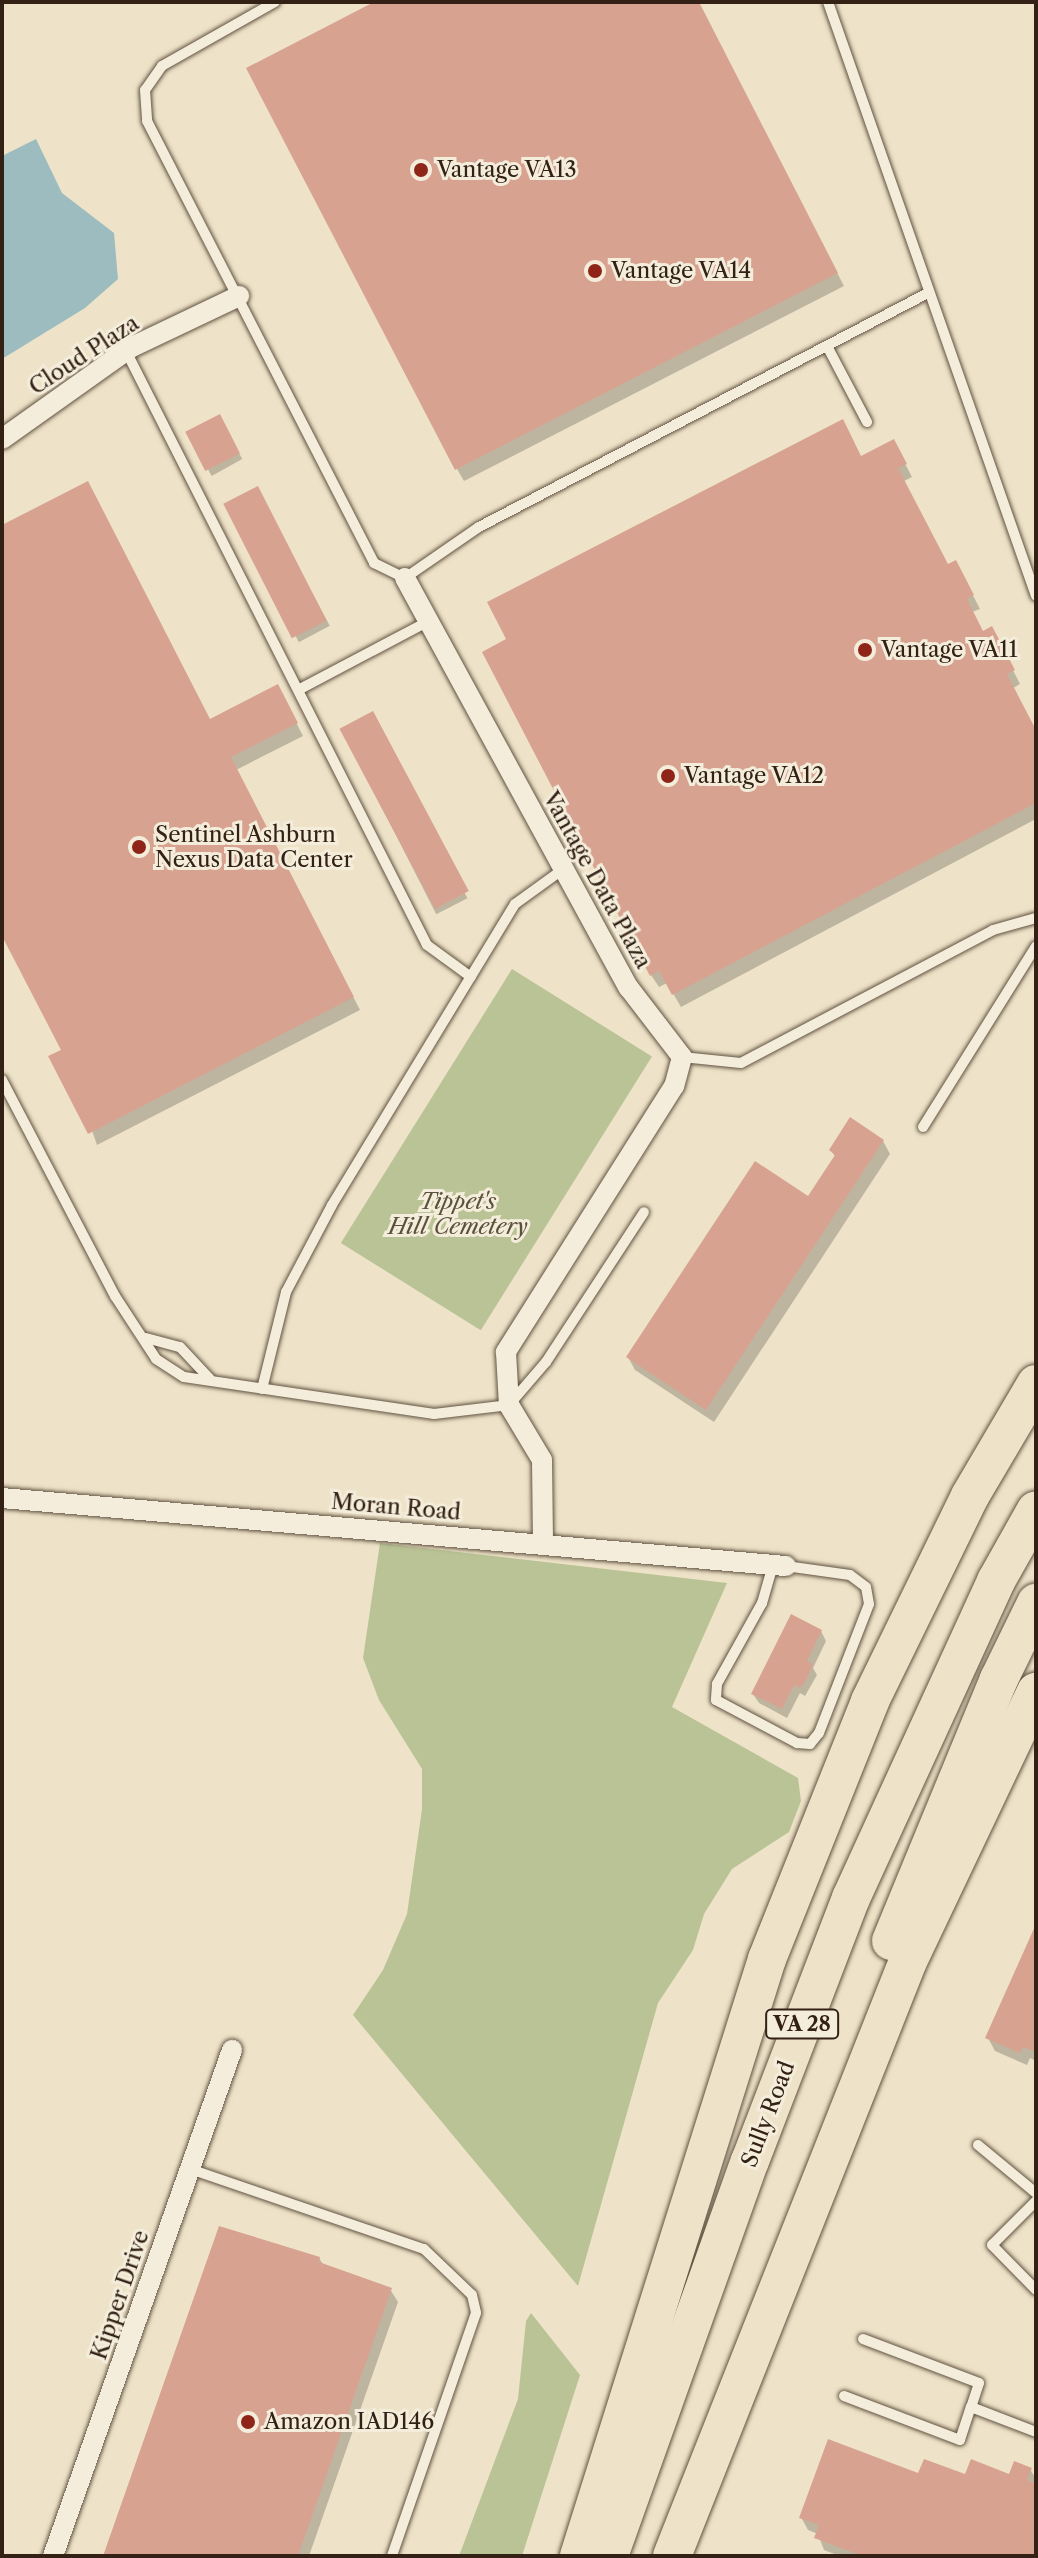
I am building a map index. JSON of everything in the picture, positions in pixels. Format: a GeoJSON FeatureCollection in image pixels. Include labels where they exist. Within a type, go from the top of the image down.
{"type":"FeatureCollection","features":[{"type":"Feature","properties":{"kind":"highway"},"geometry":{"type":"LineString","coordinates":[[579,2556],[767,1959],[870,1701],[970,1496],[1036,1384]]}},
{"type":"Feature","properties":{"kind":"highway","name":"Sully Road"},"geometry":{"type":"LineString","coordinates":[[609,2556],[750,2161],[851,1898],[996,1581],[1036,1510]]}},
{"type":"Feature","properties":{"kind":"highway"},"geometry":{"type":"LineString","coordinates":[[866,2060],[876,1976],[999,1679],[1036,1603]]}},
{"type":"Feature","properties":{"kind":"highway","name":"VA 28"},"geometry":{"type":"LineString","coordinates":[[672,2556],[866,2060],[1036,1692]]}},
{"type":"Feature","properties":{"kind":"street","name":"Cloud Plaza"},"geometry":{"type":"LineString","coordinates":[[2,439],[126,351],[239,296]]}},
{"type":"Feature","properties":{"kind":"street","name":"Vantage Data Plaza"},"geometry":{"type":"LineString","coordinates":[[405,578],[629,988],[682,1057]]}},
{"type":"Feature","properties":{"kind":"street"},"geometry":{"type":"LineString","coordinates":[[543,1543],[542,1460],[509,1405],[506,1352],[674,1086],[682,1057]]}},
{"type":"Feature","properties":{"kind":"street","name":"Moran Road"},"geometry":{"type":"LineString","coordinates":[[2,1498],[780,1566]]}},
{"type":"Feature","properties":{"kind":"street","name":"Kipper Drive"},"geometry":{"type":"LineString","coordinates":[[53,2556],[232,2050]]}},
{"type":"Feature","properties":{"kind":"lane"},"geometry":{"type":"LineString","coordinates":[[275,2],[187,47],[162,66],[145,90],[147,121],[374,563],[405,578],[479,527],[928,293]]}},
{"type":"Feature","properties":{"kind":"lane"},"geometry":{"type":"LineString","coordinates":[[828,2],[1036,596]]}},
{"type":"Feature","properties":{"kind":"lane"},"geometry":{"type":"LineString","coordinates":[[827,346],[867,422]]}},
{"type":"Feature","properties":{"kind":"lane"},"geometry":{"type":"LineString","coordinates":[[126,351],[300,689],[427,945],[471,977]]}},
{"type":"Feature","properties":{"kind":"lane"},"geometry":{"type":"LineString","coordinates":[[300,689],[429,621]]}},
{"type":"Feature","properties":{"kind":"lane"},"geometry":{"type":"LineString","coordinates":[[262,1389],[286,1292],[332,1205],[515,904],[562,870]]}},
{"type":"Feature","properties":{"kind":"lane"},"geometry":{"type":"LineString","coordinates":[[682,1057],[741,1063],[993,930],[1036,918]]}},
{"type":"Feature","properties":{"kind":"lane"},"geometry":{"type":"LineString","coordinates":[[923,1127],[1036,946]]}},
{"type":"Feature","properties":{"kind":"lane"},"geometry":{"type":"LineString","coordinates":[[2,1080],[115,1296],[146,1338],[156,1359],[184,1377],[434,1414],[509,1405],[546,1362],[644,1212]]}},
{"type":"Feature","properties":{"kind":"lane"},"geometry":{"type":"LineString","coordinates":[[146,1338],[180,1347],[210,1379]]}},
{"type":"Feature","properties":{"kind":"lane"},"geometry":{"type":"LineString","coordinates":[[780,1566],[850,1575],[866,1587],[869,1604],[819,1733],[810,1744],[797,1743],[716,1700],[717,1684],[780,1566]]}},
{"type":"Feature","properties":{"kind":"lane"},"geometry":{"type":"LineString","coordinates":[[978,2145],[1036,2193]]}},
{"type":"Feature","properties":{"kind":"lane"},"geometry":{"type":"LineString","coordinates":[[190,2169],[424,2249],[472,2295],[476,2313],[392,2556]]}},
{"type":"Feature","properties":{"kind":"lane"},"geometry":{"type":"LineString","coordinates":[[1036,2201],[992,2245],[1036,2290]]}},
{"type":"Feature","properties":{"kind":"lane"},"geometry":{"type":"LineString","coordinates":[[844,2396],[960,2440],[979,2383],[863,2339]]}},
{"type":"Feature","properties":{"kind":"lane"},"geometry":{"type":"LineString","coordinates":[[971,2407],[1036,2432]]}},
{"type":"Feature","properties":{"kind":"green space","name":"Tippet's Hill Cemetery"},"geometry":{"type":"Polygon","coordinates":[[[512,969],[652,1056],[481,1330],[341,1243],[512,969]]]}},
{"type":"Feature","properties":{"kind":"green space"},"geometry":{"type":"Polygon","coordinates":[[[380,1543],[727,1583],[672,1707],[798,1778],[801,1801],[789,1832],[732,1869],[704,1914],[693,1950],[658,2003],[578,2286],[353,2015],[383,1970],[407,1914],[422,1809],[422,1769],[379,1700],[363,1658],[380,1543]]]}},
{"type":"Feature","properties":{"kind":"green space"},"geometry":{"type":"Polygon","coordinates":[[[531,2313],[580,2375],[522,2556],[459,2556],[518,2399],[526,2321],[531,2313]]]}},
{"type":"Feature","properties":{"kind":"water"},"geometry":{"type":"Polygon","coordinates":[[[36,139],[62,193],[114,233],[118,279],[85,308],[2,359],[2,156],[36,139]]]}},
{"type":"Feature","properties":{"kind":"building"},"geometry":{"type":"Polygon","coordinates":[[[374,2],[699,2],[838,273],[455,470],[246,68],[374,2]]]}},
{"type":"Feature","properties":{"kind":"building"},"geometry":{"type":"Polygon","coordinates":[[[220,414],[240,453],[205,471],[185,432],[220,414]]]}},
{"type":"Feature","properties":{"kind":"building"},"geometry":{"type":"Polygon","coordinates":[[[843,419],[861,456],[894,439],[907,464],[898,468],[948,564],[956,560],[974,595],[967,599],[983,631],[992,626],[1015,670],[1007,674],[1036,730],[1036,803],[672,995],[659,971],[650,976],[482,652],[506,639],[487,602],[843,419]]]}},
{"type":"Feature","properties":{"kind":"building","name":"Sentinel Ashburn Nexus Data Center"},"geometry":{"type":"Polygon","coordinates":[[[88,481],[210,719],[278,684],[298,723],[231,757],[354,997],[88,1134],[48,1056],[61,1050],[2,936],[2,525],[88,481]]]}},
{"type":"Feature","properties":{"kind":"building"},"geometry":{"type":"Polygon","coordinates":[[[258,486],[327,621],[292,638],[223,504],[258,486]]]}},
{"type":"Feature","properties":{"kind":"building"},"geometry":{"type":"Polygon","coordinates":[[[373,711],[469,891],[435,909],[339,729],[373,711]]]}},
{"type":"Feature","properties":{"kind":"building"},"geometry":{"type":"Polygon","coordinates":[[[850,1117],[884,1140],[706,1410],[626,1357],[755,1161],[808,1196],[835,1155],[829,1150],[850,1117]]]}},
{"type":"Feature","properties":{"kind":"building"},"geometry":{"type":"Polygon","coordinates":[[[791,1614],[822,1630],[807,1661],[813,1664],[806,1680],[800,1688],[794,1685],[782,1709],[751,1694],[791,1614]]]}},
{"type":"Feature","properties":{"kind":"building"},"geometry":{"type":"Polygon","coordinates":[[[1036,1924],[1036,2052],[1023,2047],[1020,2053],[985,2038],[1036,1924]]]}},
{"type":"Feature","properties":{"kind":"building","name":"Amazon IAD146"},"geometry":{"type":"Polygon","coordinates":[[[219,2226],[320,2257],[319,2262],[392,2288],[298,2556],[103,2556],[219,2226]]]}},
{"type":"Feature","properties":{"kind":"building"},"geometry":{"type":"Polygon","coordinates":[[[828,2439],[918,2473],[924,2459],[965,2474],[971,2459],[1009,2474],[1014,2461],[1032,2468],[1027,2480],[1036,2484],[1036,2556],[863,2556],[814,2538],[819,2525],[799,2518],[828,2439]]]}},
{"type":"Feature","properties":{"kind":"place","name":"Vantage VA13"},"geometry":{"type":"Point","coordinates":[421,170]}},
{"type":"Feature","properties":{"kind":"place","name":"Vantage VA14"},"geometry":{"type":"Point","coordinates":[595,271]}},
{"type":"Feature","properties":{"kind":"place","name":"Vantage VA11"},"geometry":{"type":"Point","coordinates":[865,650]}},
{"type":"Feature","properties":{"kind":"place","name":"Vantage VA12"},"geometry":{"type":"Point","coordinates":[668,776]}},
{"type":"Feature","properties":{"kind":"place","name":"Sentinel Ashburn Nexus Data Center"},"geometry":{"type":"Point","coordinates":[139,847]}},
{"type":"Feature","properties":{"kind":"place","name":"Amazon IAD146"},"geometry":{"type":"Point","coordinates":[248,2422]}}]}
